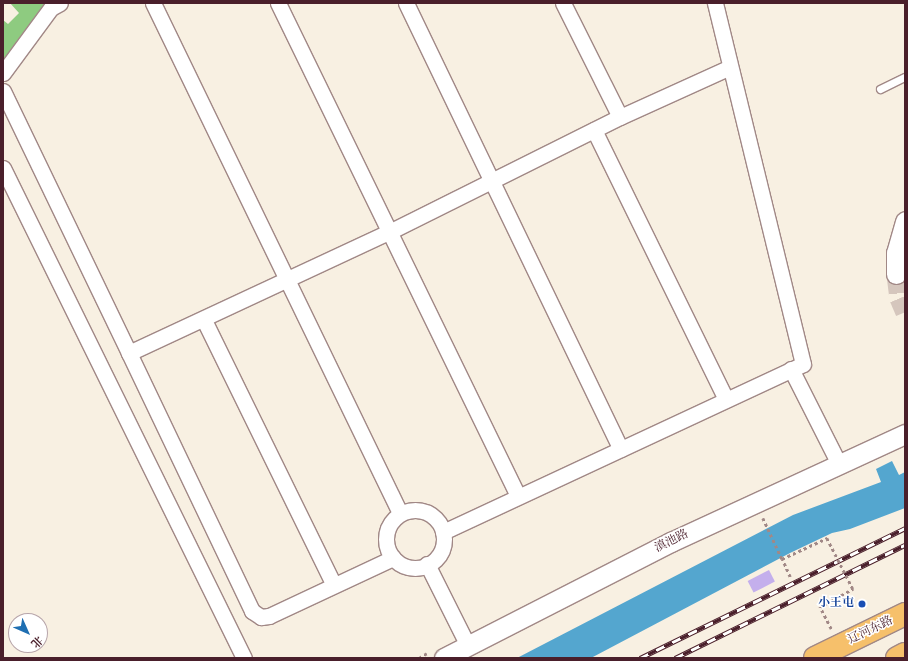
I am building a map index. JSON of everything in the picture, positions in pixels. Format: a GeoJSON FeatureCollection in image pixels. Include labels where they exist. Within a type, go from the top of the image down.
{"type":"FeatureCollection","features":[{"type":"Feature","properties":{"kind":"main road","name":"辽河东路"},"geometry":{"type":"LineString","coordinates":[[815,658],[905,614]]}},
{"type":"Feature","properties":{"kind":"main road"},"geometry":{"type":"LineString","coordinates":[[897,658],[905,654]]}},
{"type":"Feature","properties":{"kind":"street"},"geometry":{"type":"LineString","coordinates":[[3,73],[51,8],[60,3]]}},
{"type":"Feature","properties":{"kind":"street"},"geometry":{"type":"LineString","coordinates":[[153,3],[400,513]]}},
{"type":"Feature","properties":{"kind":"street"},"geometry":{"type":"LineString","coordinates":[[278,3],[518,496]]}},
{"type":"Feature","properties":{"kind":"street"},"geometry":{"type":"LineString","coordinates":[[406,3],[621,449]]}},
{"type":"Feature","properties":{"kind":"street"},"geometry":{"type":"LineString","coordinates":[[563,3],[620,117]]}},
{"type":"Feature","properties":{"kind":"street"},"geometry":{"type":"LineString","coordinates":[[443,532],[802,364],[714,3]]}},
{"type":"Feature","properties":{"kind":"street"},"geometry":{"type":"LineString","coordinates":[[129,354],[389,232],[491,179],[620,117],[730,67]]}},
{"type":"Feature","properties":{"kind":"street"},"geometry":{"type":"LineString","coordinates":[[3,91],[252,611],[261,616],[269,616],[393,558]]}},
{"type":"Feature","properties":{"kind":"street"},"geometry":{"type":"LineString","coordinates":[[594,130],[726,399]]}},
{"type":"Feature","properties":{"kind":"street"},"geometry":{"type":"LineString","coordinates":[[3,168],[244,658]]}},
{"type":"Feature","properties":{"kind":"street"},"geometry":{"type":"LineString","coordinates":[[896,274],[896,253],[905,222]]}},
{"type":"Feature","properties":{"kind":"street"},"geometry":{"type":"LineString","coordinates":[[204,320],[334,585]]}},
{"type":"Feature","properties":{"kind":"street"},"geometry":{"type":"LineString","coordinates":[[792,369],[839,464]]}},
{"type":"Feature","properties":{"kind":"street","name":"滇池路"},"geometry":{"type":"LineString","coordinates":[[444,658],[671,542],[905,434]]}},
{"type":"Feature","properties":{"kind":"street"},"geometry":{"type":"LineString","coordinates":[[413,510],[423,511],[432,515],[443,532],[441,551],[427,564],[409,567],[393,558],[386,541],[390,523],[400,513],[413,510]]}},
{"type":"Feature","properties":{"kind":"street"},"geometry":{"type":"LineString","coordinates":[[427,564],[468,646]]}},
{"type":"Feature","properties":{"kind":"lane"},"geometry":{"type":"LineString","coordinates":[[880,89],[905,77]]}},
{"type":"Feature","properties":{"kind":"path"},"geometry":{"type":"LineString","coordinates":[[762,516],[790,577]]}},
{"type":"Feature","properties":{"kind":"path"},"geometry":{"type":"LineString","coordinates":[[782,559],[827,538],[853,589],[820,607],[831,629]]}},
{"type":"Feature","properties":{"kind":"green space"},"geometry":{"type":"Polygon","coordinates":[[[10,3],[45,3],[3,60],[3,20],[8,24],[19,13],[10,3]]]}},
{"type":"Feature","properties":{"kind":"water"},"geometry":{"type":"Polygon","coordinates":[[[892,461],[899,475],[905,472],[905,508],[850,529],[832,533],[790,553],[591,658],[517,658],[793,515],[881,482],[876,469],[892,461]]]}},
{"type":"Feature","properties":{"kind":"building"},"geometry":{"type":"Polygon","coordinates":[[[769,570],[775,582],[754,592],[748,581],[769,570]]]}},
{"type":"Feature","properties":{"kind":"tunnel"},"geometry":{"type":"LineString","coordinates":[[896,274],[899,298],[905,312]]}},
{"type":"Feature","properties":{"kind":"railway"},"geometry":{"type":"LineString","coordinates":[[640,658],[905,528]]}},
{"type":"Feature","properties":{"kind":"railway"},"geometry":{"type":"LineString","coordinates":[[675,658],[905,545]]}},
{"type":"Feature","properties":{"kind":"place","name":"小王屯"},"geometry":{"type":"Point","coordinates":[862,604]}}]}
